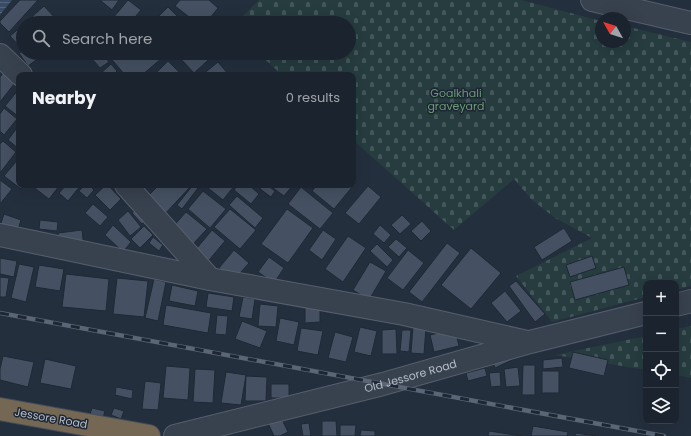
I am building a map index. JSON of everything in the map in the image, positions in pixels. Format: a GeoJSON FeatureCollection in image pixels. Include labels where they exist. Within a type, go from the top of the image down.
{"type":"FeatureCollection","features":[{"type":"Feature","properties":{"kind":"highway","name":"Jessore Road"},"geometry":{"type":"LineString","coordinates":[[0,409],[149,436]]}},
{"type":"Feature","properties":{"kind":"street"},"geometry":{"type":"LineString","coordinates":[[592,0],[691,23]]}},
{"type":"Feature","properties":{"kind":"street"},"geometry":{"type":"LineString","coordinates":[[0,55],[18,72]]}},
{"type":"Feature","properties":{"kind":"street"},"geometry":{"type":"LineString","coordinates":[[129,188],[210,279]]}},
{"type":"Feature","properties":{"kind":"street"},"geometry":{"type":"LineString","coordinates":[[0,235],[210,279],[404,314],[530,342]]}},
{"type":"Feature","properties":{"kind":"street"},"geometry":{"type":"LineString","coordinates":[[679,304],[691,302]]}},
{"type":"Feature","properties":{"kind":"street","name":"Old Jessore Road"},"geometry":{"type":"LineString","coordinates":[[175,436],[383,384],[530,342],[643,314]]}},
{"type":"Feature","properties":{"kind":"green space","name":"Goalkhali graveyard"},"geometry":{"type":"Polygon","coordinates":[[[259,0],[521,0],[595,19],[595,48],[631,48],[631,27],[691,42],[691,286],[679,289],[679,280],[643,280],[643,298],[552,322],[516,276],[592,238],[555,218],[531,199],[514,179],[454,230],[356,143],[356,72],[279,72],[266,60],[356,60],[356,16],[243,16],[259,0]]]}},
{"type":"Feature","properties":{"kind":"green space"},"geometry":{"type":"Polygon","coordinates":[[[691,326],[691,378],[679,376],[679,328],[691,326]]]}},
{"type":"Feature","properties":{"kind":"green space"},"geometry":{"type":"Polygon","coordinates":[[[643,337],[643,370],[555,355],[643,337]]]}},
{"type":"Feature","properties":{"kind":"water"},"geometry":{"type":"Polygon","coordinates":[[[0,0],[12,0],[0,15],[0,0]]]}},
{"type":"Feature","properties":{"kind":"building"},"geometry":{"type":"Polygon","coordinates":[[[20,0],[38,0],[24,16],[16,16],[16,24],[9,32],[0,23],[0,21],[20,0]]]}},
{"type":"Feature","properties":{"kind":"building"},"geometry":{"type":"Polygon","coordinates":[[[100,0],[119,0],[112,10],[100,0]]]}},
{"type":"Feature","properties":{"kind":"building"},"geometry":{"type":"Polygon","coordinates":[[[128,0],[141,10],[136,16],[115,16],[128,0]]]}},
{"type":"Feature","properties":{"kind":"building"},"geometry":{"type":"Polygon","coordinates":[[[180,0],[209,0],[218,8],[212,16],[188,16],[175,6],[180,0]]]}},
{"type":"Feature","properties":{"kind":"building"},"geometry":{"type":"Polygon","coordinates":[[[44,6],[53,16],[33,16],[44,6]]]}},
{"type":"Feature","properties":{"kind":"building"},"geometry":{"type":"Polygon","coordinates":[[[168,7],[177,16],[159,16],[168,7]]]}},
{"type":"Feature","properties":{"kind":"building"},"geometry":{"type":"Polygon","coordinates":[[[16,31],[16,42],[10,36],[16,31]]]}},
{"type":"Feature","properties":{"kind":"building"},"geometry":{"type":"Polygon","coordinates":[[[24,60],[36,60],[28,66],[24,60]]]}},
{"type":"Feature","properties":{"kind":"building"},"geometry":{"type":"Polygon","coordinates":[[[93,60],[107,60],[109,62],[100,68],[93,60]]]}},
{"type":"Feature","properties":{"kind":"building"},"geometry":{"type":"Polygon","coordinates":[[[112,60],[160,60],[146,72],[122,72],[112,60]]]}},
{"type":"Feature","properties":{"kind":"building"},"geometry":{"type":"Polygon","coordinates":[[[182,60],[208,60],[195,72],[193,72],[182,60]]]}},
{"type":"Feature","properties":{"kind":"building"},"geometry":{"type":"Polygon","coordinates":[[[168,61],[179,72],[157,72],[168,61]]]}},
{"type":"Feature","properties":{"kind":"building"},"geometry":{"type":"Polygon","coordinates":[[[218,62],[226,72],[206,72],[218,62]]]}},
{"type":"Feature","properties":{"kind":"building"},"geometry":{"type":"Polygon","coordinates":[[[111,64],[117,71],[116,72],[102,72],[111,64]]]}},
{"type":"Feature","properties":{"kind":"building"},"geometry":{"type":"Polygon","coordinates":[[[6,69],[16,77],[16,82],[0,102],[0,77],[6,69]]]}},
{"type":"Feature","properties":{"kind":"building"},"geometry":{"type":"Polygon","coordinates":[[[16,93],[16,115],[5,106],[16,93]]]}},
{"type":"Feature","properties":{"kind":"building"},"geometry":{"type":"Polygon","coordinates":[[[4,108],[16,118],[16,120],[4,135],[0,131],[0,114],[4,108]]]}},
{"type":"Feature","properties":{"kind":"building"},"geometry":{"type":"Polygon","coordinates":[[[16,129],[16,147],[8,140],[16,129]]]}},
{"type":"Feature","properties":{"kind":"building"},"geometry":{"type":"Polygon","coordinates":[[[3,141],[16,152],[0,173],[0,144],[3,141]]]}},
{"type":"Feature","properties":{"kind":"building"},"geometry":{"type":"Polygon","coordinates":[[[16,162],[16,185],[4,176],[16,162]]]}},
{"type":"Feature","properties":{"kind":"building"},"geometry":{"type":"Polygon","coordinates":[[[0,180],[12,189],[0,204],[0,180]]]}},
{"type":"Feature","properties":{"kind":"building"},"geometry":{"type":"Polygon","coordinates":[[[368,186],[381,197],[359,224],[345,213],[368,186]]]}},
{"type":"Feature","properties":{"kind":"building"},"geometry":{"type":"Polygon","coordinates":[[[35,188],[58,188],[49,199],[35,188]]]}},
{"type":"Feature","properties":{"kind":"building"},"geometry":{"type":"Polygon","coordinates":[[[63,188],[79,188],[68,201],[59,193],[63,188]]]}},
{"type":"Feature","properties":{"kind":"building"},"geometry":{"type":"Polygon","coordinates":[[[82,188],[92,188],[94,190],[87,198],[79,191],[82,188]]]}},
{"type":"Feature","properties":{"kind":"building"},"geometry":{"type":"Polygon","coordinates":[[[103,188],[111,188],[121,199],[110,210],[95,195],[103,188]]]}},
{"type":"Feature","properties":{"kind":"building"},"geometry":{"type":"Polygon","coordinates":[[[156,188],[189,188],[162,217],[144,200],[156,188]]]}},
{"type":"Feature","properties":{"kind":"building"},"geometry":{"type":"Polygon","coordinates":[[[191,188],[198,188],[182,209],[177,205],[191,188]]]}},
{"type":"Feature","properties":{"kind":"building"},"geometry":{"type":"Polygon","coordinates":[[[208,188],[233,188],[223,200],[208,188]]]}},
{"type":"Feature","properties":{"kind":"building"},"geometry":{"type":"Polygon","coordinates":[[[236,188],[252,188],[259,194],[251,204],[234,190],[236,188]]]}},
{"type":"Feature","properties":{"kind":"building"},"geometry":{"type":"Polygon","coordinates":[[[271,188],[275,191],[271,197],[260,189],[271,188]]]}},
{"type":"Feature","properties":{"kind":"building"},"geometry":{"type":"Polygon","coordinates":[[[273,188],[291,188],[284,196],[273,188]]]}},
{"type":"Feature","properties":{"kind":"building"},"geometry":{"type":"Polygon","coordinates":[[[300,188],[302,188],[333,213],[320,229],[288,204],[300,188]]]}},
{"type":"Feature","properties":{"kind":"building"},"geometry":{"type":"Polygon","coordinates":[[[314,188],[351,188],[334,209],[312,191],[314,188]]]}},
{"type":"Feature","properties":{"kind":"building"},"geometry":{"type":"Polygon","coordinates":[[[203,191],[226,209],[210,228],[188,209],[203,191]]]}},
{"type":"Feature","properties":{"kind":"building"},"geometry":{"type":"Polygon","coordinates":[[[237,196],[263,218],[255,228],[229,205],[237,196]]]}},
{"type":"Feature","properties":{"kind":"building"},"geometry":{"type":"Polygon","coordinates":[[[93,204],[108,217],[100,226],[85,213],[93,204]]]}},
{"type":"Feature","properties":{"kind":"building"},"geometry":{"type":"Polygon","coordinates":[[[138,208],[147,219],[142,224],[132,213],[138,208]]]}},
{"type":"Feature","properties":{"kind":"building"},"geometry":{"type":"Polygon","coordinates":[[[230,209],[256,230],[240,249],[214,227],[230,209]]]}},
{"type":"Feature","properties":{"kind":"building"},"geometry":{"type":"Polygon","coordinates":[[[287,209],[313,228],[288,263],[261,244],[287,209]]]}},
{"type":"Feature","properties":{"kind":"building"},"geometry":{"type":"Polygon","coordinates":[[[128,211],[141,227],[130,236],[118,220],[128,211]]]}},
{"type":"Feature","properties":{"kind":"building"},"geometry":{"type":"Polygon","coordinates":[[[186,212],[207,229],[191,246],[171,229],[186,212]]]}},
{"type":"Feature","properties":{"kind":"building"},"geometry":{"type":"Polygon","coordinates":[[[4,214],[21,220],[16,236],[0,226],[4,214]]]}},
{"type":"Feature","properties":{"kind":"building"},"geometry":{"type":"Polygon","coordinates":[[[402,215],[411,224],[400,234],[391,225],[402,215]]]}},
{"type":"Feature","properties":{"kind":"building"},"geometry":{"type":"Polygon","coordinates":[[[40,220],[58,222],[57,231],[39,229],[40,220]]]}},
{"type":"Feature","properties":{"kind":"building"},"geometry":{"type":"Polygon","coordinates":[[[422,221],[431,231],[421,241],[411,231],[422,221]]]}},
{"type":"Feature","properties":{"kind":"building"},"geometry":{"type":"Polygon","coordinates":[[[113,225],[131,242],[123,252],[105,235],[113,225]]]}},
{"type":"Feature","properties":{"kind":"building"},"geometry":{"type":"Polygon","coordinates":[[[380,225],[391,235],[384,243],[373,234],[380,225]]]}},
{"type":"Feature","properties":{"kind":"building"},"geometry":{"type":"Polygon","coordinates":[[[144,226],[153,235],[140,248],[131,239],[144,226]]]}},
{"type":"Feature","properties":{"kind":"building"},"geometry":{"type":"Polygon","coordinates":[[[564,228],[572,241],[542,260],[534,247],[564,228]]]}},
{"type":"Feature","properties":{"kind":"building"},"geometry":{"type":"Polygon","coordinates":[[[82,230],[84,247],[59,250],[58,233],[82,230]]]}},
{"type":"Feature","properties":{"kind":"building"},"geometry":{"type":"Polygon","coordinates":[[[212,230],[225,241],[205,265],[192,254],[212,230]]]}},
{"type":"Feature","properties":{"kind":"building"},"geometry":{"type":"Polygon","coordinates":[[[323,230],[336,239],[322,260],[309,250],[323,230]]]}},
{"type":"Feature","properties":{"kind":"building"},"geometry":{"type":"Polygon","coordinates":[[[348,236],[366,248],[343,282],[325,269],[348,236]]]}},
{"type":"Feature","properties":{"kind":"building"},"geometry":{"type":"Polygon","coordinates":[[[153,237],[163,245],[159,251],[149,243],[153,237]]]}},
{"type":"Feature","properties":{"kind":"building"},"geometry":{"type":"Polygon","coordinates":[[[396,239],[407,248],[399,257],[388,247],[396,239]]]}},
{"type":"Feature","properties":{"kind":"building"},"geometry":{"type":"Polygon","coordinates":[[[447,243],[460,253],[422,302],[409,292],[447,243]]]}},
{"type":"Feature","properties":{"kind":"building"},"geometry":{"type":"Polygon","coordinates":[[[377,244],[393,260],[387,267],[370,251],[377,244]]]}},
{"type":"Feature","properties":{"kind":"building"},"geometry":{"type":"Polygon","coordinates":[[[471,248],[501,273],[471,309],[441,285],[471,248]]]}},
{"type":"Feature","properties":{"kind":"building"},"geometry":{"type":"Polygon","coordinates":[[[234,250],[249,263],[234,280],[219,268],[234,250]]]}},
{"type":"Feature","properties":{"kind":"building"},"geometry":{"type":"Polygon","coordinates":[[[408,250],[424,263],[403,290],[387,278],[408,250]]]}},
{"type":"Feature","properties":{"kind":"building"},"geometry":{"type":"Polygon","coordinates":[[[592,256],[596,268],[570,277],[566,265],[592,256]]]}},
{"type":"Feature","properties":{"kind":"building"},"geometry":{"type":"Polygon","coordinates":[[[269,257],[284,268],[274,283],[258,272],[269,257]]]}},
{"type":"Feature","properties":{"kind":"building"},"geometry":{"type":"Polygon","coordinates":[[[0,258],[17,261],[14,277],[0,274],[0,258]]]}},
{"type":"Feature","properties":{"kind":"building"},"geometry":{"type":"Polygon","coordinates":[[[370,262],[386,271],[369,300],[353,290],[370,262]]]}},
{"type":"Feature","properties":{"kind":"building"},"geometry":{"type":"Polygon","coordinates":[[[19,264],[34,267],[26,302],[11,298],[19,264]]]}},
{"type":"Feature","properties":{"kind":"building"},"geometry":{"type":"Polygon","coordinates":[[[39,265],[64,269],[60,291],[35,287],[39,265]]]}},
{"type":"Feature","properties":{"kind":"building"},"geometry":{"type":"Polygon","coordinates":[[[624,267],[629,285],[575,300],[570,282],[624,267]]]}},
{"type":"Feature","properties":{"kind":"building"},"geometry":{"type":"Polygon","coordinates":[[[66,274],[109,279],[106,311],[62,307],[66,274]]]}},
{"type":"Feature","properties":{"kind":"building"},"geometry":{"type":"Polygon","coordinates":[[[0,277],[9,278],[6,297],[0,297],[0,277]]]}},
{"type":"Feature","properties":{"kind":"building"},"geometry":{"type":"Polygon","coordinates":[[[117,278],[148,281],[144,317],[113,314],[117,278]]]}},
{"type":"Feature","properties":{"kind":"building"},"geometry":{"type":"Polygon","coordinates":[[[154,279],[166,282],[158,321],[145,318],[154,279]]]}},
{"type":"Feature","properties":{"kind":"building"},"geometry":{"type":"Polygon","coordinates":[[[516,281],[545,314],[535,322],[509,286],[516,281]]]}},
{"type":"Feature","properties":{"kind":"building"},"geometry":{"type":"Polygon","coordinates":[[[172,285],[198,291],[195,306],[169,301],[172,285]]]}},
{"type":"Feature","properties":{"kind":"building"},"geometry":{"type":"Polygon","coordinates":[[[505,291],[521,311],[507,322],[491,303],[505,291]]]}},
{"type":"Feature","properties":{"kind":"building"},"geometry":{"type":"Polygon","coordinates":[[[208,293],[234,297],[232,311],[206,307],[208,293]]]}},
{"type":"Feature","properties":{"kind":"building"},"geometry":{"type":"Polygon","coordinates":[[[243,297],[255,299],[252,319],[239,317],[243,297]]]}},
{"type":"Feature","properties":{"kind":"building"},"geometry":{"type":"Polygon","coordinates":[[[260,304],[278,306],[276,327],[258,326],[260,304]]]}},
{"type":"Feature","properties":{"kind":"building"},"geometry":{"type":"Polygon","coordinates":[[[320,304],[320,322],[305,323],[305,305],[320,304]]]}},
{"type":"Feature","properties":{"kind":"building"},"geometry":{"type":"Polygon","coordinates":[[[166,305],[211,313],[208,333],[163,325],[166,305]]]}},
{"type":"Feature","properties":{"kind":"building"},"geometry":{"type":"Polygon","coordinates":[[[217,315],[228,316],[226,335],[215,334],[217,315]]]}},
{"type":"Feature","properties":{"kind":"building"},"geometry":{"type":"Polygon","coordinates":[[[280,318],[299,322],[294,345],[276,341],[280,318]]]}},
{"type":"Feature","properties":{"kind":"building"},"geometry":{"type":"Polygon","coordinates":[[[242,321],[267,331],[260,348],[235,339],[242,321]]]}},
{"type":"Feature","properties":{"kind":"building"},"geometry":{"type":"Polygon","coordinates":[[[413,326],[426,327],[424,354],[411,353],[413,326]]]}},
{"type":"Feature","properties":{"kind":"building"},"geometry":{"type":"Polygon","coordinates":[[[360,327],[377,331],[371,356],[354,352],[360,327]]]}},
{"type":"Feature","properties":{"kind":"building"},"geometry":{"type":"Polygon","coordinates":[[[301,328],[323,331],[318,355],[297,351],[301,328]]]}},
{"type":"Feature","properties":{"kind":"building"},"geometry":{"type":"Polygon","coordinates":[[[396,329],[397,354],[382,354],[382,330],[396,329]]]}},
{"type":"Feature","properties":{"kind":"building"},"geometry":{"type":"Polygon","coordinates":[[[455,329],[459,346],[434,352],[430,335],[455,329]]]}},
{"type":"Feature","properties":{"kind":"building"},"geometry":{"type":"Polygon","coordinates":[[[402,330],[411,330],[409,352],[400,351],[402,330]]]}},
{"type":"Feature","properties":{"kind":"building"},"geometry":{"type":"Polygon","coordinates":[[[335,332],[353,337],[346,362],[328,358],[335,332]]]}},
{"type":"Feature","properties":{"kind":"building"},"geometry":{"type":"Polygon","coordinates":[[[511,352],[514,359],[495,368],[492,360],[511,352]]]}},
{"type":"Feature","properties":{"kind":"building"},"geometry":{"type":"Polygon","coordinates":[[[573,352],[608,360],[604,376],[569,368],[573,352]]]}},
{"type":"Feature","properties":{"kind":"building"},"geometry":{"type":"Polygon","coordinates":[[[3,356],[34,362],[28,387],[0,380],[0,369],[3,356]]]}},
{"type":"Feature","properties":{"kind":"building"},"geometry":{"type":"Polygon","coordinates":[[[562,358],[563,367],[543,369],[543,360],[562,358]]]}},
{"type":"Feature","properties":{"kind":"building"},"geometry":{"type":"Polygon","coordinates":[[[45,359],[76,366],[71,389],[40,383],[45,359]]]}},
{"type":"Feature","properties":{"kind":"building"},"geometry":{"type":"Polygon","coordinates":[[[523,365],[535,365],[535,395],[522,395],[523,365]]]}},
{"type":"Feature","properties":{"kind":"building"},"geometry":{"type":"Polygon","coordinates":[[[166,366],[190,368],[188,400],[163,398],[166,366]]]}},
{"type":"Feature","properties":{"kind":"building"},"geometry":{"type":"Polygon","coordinates":[[[518,367],[520,386],[506,387],[504,369],[518,367]]]}},
{"type":"Feature","properties":{"kind":"building"},"geometry":{"type":"Polygon","coordinates":[[[485,368],[487,376],[468,381],[466,373],[485,368]]]}},
{"type":"Feature","properties":{"kind":"building"},"geometry":{"type":"Polygon","coordinates":[[[195,369],[215,370],[213,403],[193,402],[195,369]]]}},
{"type":"Feature","properties":{"kind":"building"},"geometry":{"type":"Polygon","coordinates":[[[542,371],[559,371],[559,393],[542,393],[542,371]]]}},
{"type":"Feature","properties":{"kind":"building"},"geometry":{"type":"Polygon","coordinates":[[[226,372],[246,375],[241,405],[221,403],[226,372]]]}},
{"type":"Feature","properties":{"kind":"building"},"geometry":{"type":"Polygon","coordinates":[[[500,372],[501,386],[491,387],[489,373],[500,372]]]}},
{"type":"Feature","properties":{"kind":"building"},"geometry":{"type":"Polygon","coordinates":[[[246,376],[267,377],[266,401],[245,401],[246,376]]]}},
{"type":"Feature","properties":{"kind":"building"},"geometry":{"type":"Polygon","coordinates":[[[145,381],[161,383],[158,410],[142,409],[145,381]]]}},
{"type":"Feature","properties":{"kind":"building"},"geometry":{"type":"Polygon","coordinates":[[[271,384],[289,384],[289,398],[271,398],[271,384]]]}},
{"type":"Feature","properties":{"kind":"building"},"geometry":{"type":"Polygon","coordinates":[[[116,387],[133,390],[132,399],[115,395],[116,387]]]}},
{"type":"Feature","properties":{"kind":"building"},"geometry":{"type":"Polygon","coordinates":[[[92,408],[105,411],[103,418],[90,414],[92,408]]]}},
{"type":"Feature","properties":{"kind":"building"},"geometry":{"type":"Polygon","coordinates":[[[114,408],[124,411],[121,419],[111,415],[114,408]]]}},
{"type":"Feature","properties":{"kind":"building"},"geometry":{"type":"Polygon","coordinates":[[[280,415],[288,432],[280,436],[274,436],[267,421],[280,415]]]}},
{"type":"Feature","properties":{"kind":"building"},"geometry":{"type":"Polygon","coordinates":[[[322,421],[336,421],[337,436],[322,436],[322,421]]]}},
{"type":"Feature","properties":{"kind":"building"},"geometry":{"type":"Polygon","coordinates":[[[309,423],[311,436],[303,436],[301,424],[309,423]]]}},
{"type":"Feature","properties":{"kind":"building"},"geometry":{"type":"Polygon","coordinates":[[[340,425],[356,425],[355,436],[340,436],[340,425]]]}},
{"type":"Feature","properties":{"kind":"building"},"geometry":{"type":"Polygon","coordinates":[[[533,426],[568,432],[567,436],[531,436],[533,426]]]}},
{"type":"Feature","properties":{"kind":"building"},"geometry":{"type":"Polygon","coordinates":[[[361,430],[375,431],[375,436],[360,436],[361,430]]]}},
{"type":"Feature","properties":{"kind":"building"},"geometry":{"type":"Polygon","coordinates":[[[489,431],[522,436],[488,436],[489,431]]]}},
{"type":"Feature","properties":{"kind":"building"},"geometry":{"type":"Polygon","coordinates":[[[576,433],[596,436],[575,436],[576,433]]]}},
{"type":"Feature","properties":{"kind":"railway"},"geometry":{"type":"LineString","coordinates":[[0,313],[664,436]]}}]}
